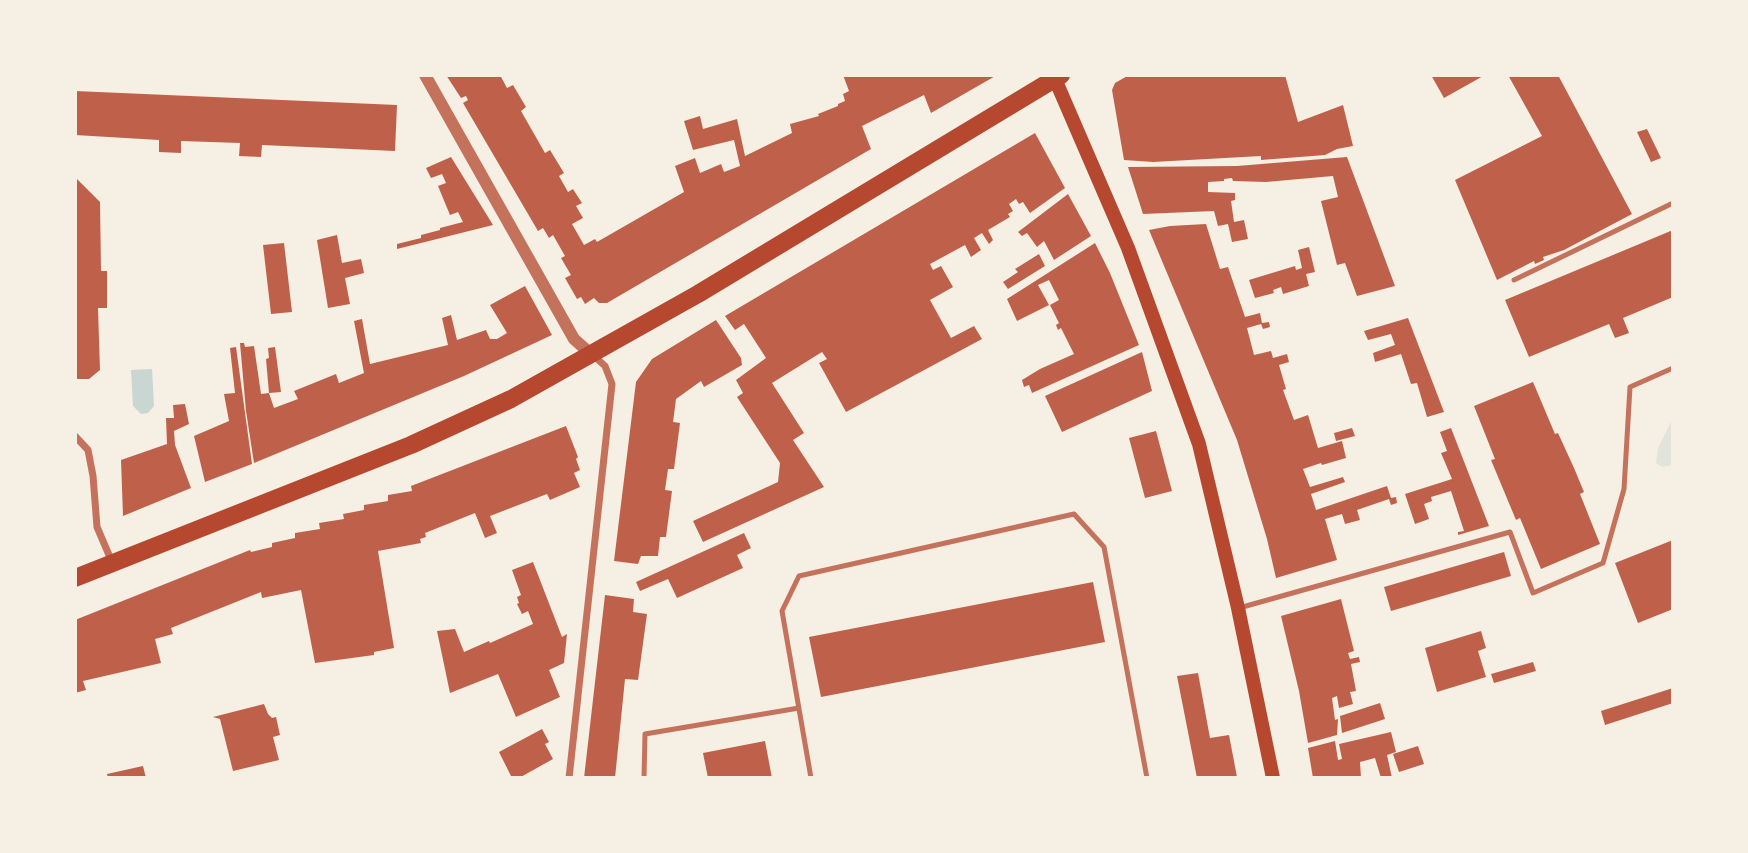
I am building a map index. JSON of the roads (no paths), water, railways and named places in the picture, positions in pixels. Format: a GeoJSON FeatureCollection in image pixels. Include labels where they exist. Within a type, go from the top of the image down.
{"type":"FeatureCollection","features":[{"type":"Feature","properties":{"kind":"main road"},"geometry":{"type":"LineString","coordinates":[[75,578],[411,445],[511,399],[592,355],[1056,76],[1128,248],[1199,444],[1238,608],[1273,778]]}},
{"type":"Feature","properties":{"kind":"street"},"geometry":{"type":"LineString","coordinates":[[425,75],[574,339],[605,366],[612,384],[569,778]]}},
{"type":"Feature","properties":{"kind":"street"},"geometry":{"type":"LineString","coordinates":[[75,436],[88,450],[97,527],[112,562]]}},
{"type":"Feature","properties":{"kind":"lane"},"geometry":{"type":"LineString","coordinates":[[1514,280],[1673,203]]}},
{"type":"Feature","properties":{"kind":"lane"},"geometry":{"type":"LineString","coordinates":[[1238,608],[1510,532],[1533,593],[1603,563],[1624,489],[1630,387],[1673,368]]}},
{"type":"Feature","properties":{"kind":"lane"},"geometry":{"type":"LineString","coordinates":[[811,778],[782,611],[799,576],[1074,514],[1104,547],[1147,778]]}},
{"type":"Feature","properties":{"kind":"lane"},"geometry":{"type":"LineString","coordinates":[[644,778],[646,734],[799,708]]}}]}
